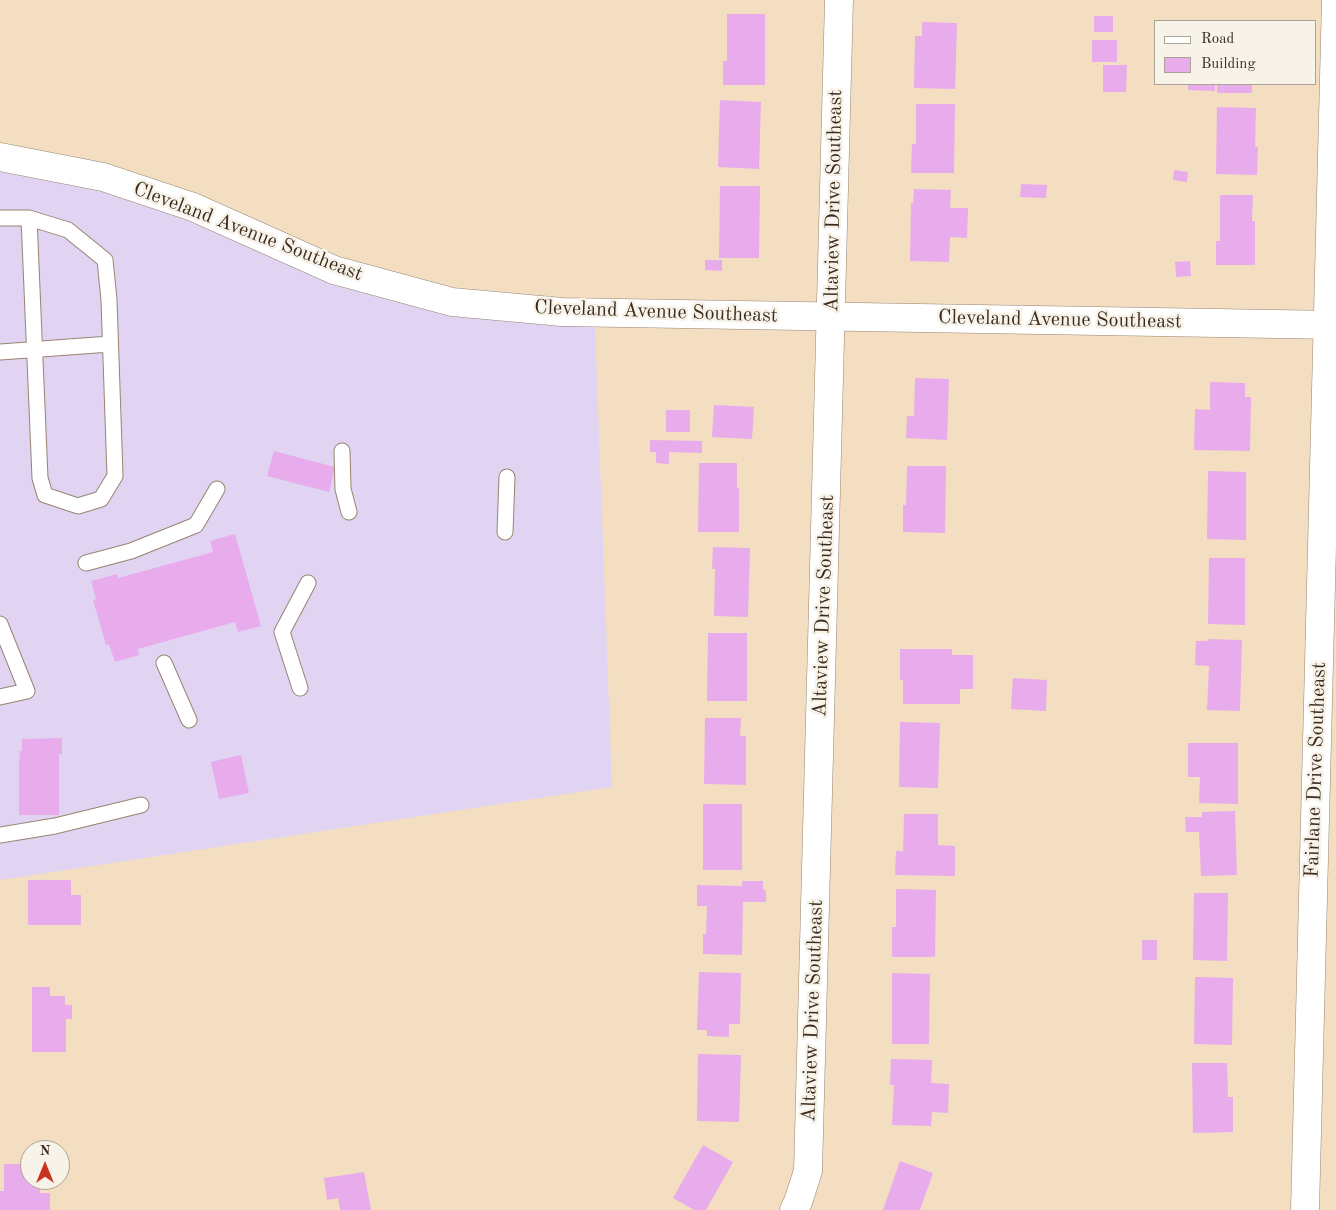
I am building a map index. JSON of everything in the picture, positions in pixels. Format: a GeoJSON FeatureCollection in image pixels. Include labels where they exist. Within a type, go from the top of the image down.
{"type":"FeatureCollection","features":[{"type":"Feature","properties":{"kind":"street","name":"Altaview Drive Southeast"},"geometry":{"type":"LineString","coordinates":[[794,1210],[808,1171],[839,0]]}},
{"type":"Feature","properties":{"kind":"street","name":"Fairlane Drive Southeast"},"geometry":{"type":"LineString","coordinates":[[1305,1210],[1332,325],[1336,0]]}},
{"type":"Feature","properties":{"kind":"street","name":"Cleveland Avenue Southeast"},"geometry":{"type":"LineString","coordinates":[[0,157],[104,176],[193,206],[334,270],[452,302],[562,312],[1332,325]]}},
{"type":"Feature","properties":{"kind":"lane"},"geometry":{"type":"LineString","coordinates":[[0,218],[29,218],[68,230],[105,260],[115,476],[101,499],[78,506],[45,496],[40,478],[29,218]]}},
{"type":"Feature","properties":{"kind":"lane"},"geometry":{"type":"LineString","coordinates":[[0,352],[110,344]]}},
{"type":"Feature","properties":{"kind":"lane"},"geometry":{"type":"LineString","coordinates":[[342,451],[343,489],[349,512]]}},
{"type":"Feature","properties":{"kind":"lane"},"geometry":{"type":"LineString","coordinates":[[505,532],[507,477]]}},
{"type":"Feature","properties":{"kind":"lane"},"geometry":{"type":"LineString","coordinates":[[86,563],[131,551],[196,525],[216,489]]}},
{"type":"Feature","properties":{"kind":"lane"},"geometry":{"type":"LineString","coordinates":[[300,688],[282,632],[308,583]]}},
{"type":"Feature","properties":{"kind":"lane"},"geometry":{"type":"LineString","coordinates":[[0,624],[26,692],[0,697]]}},
{"type":"Feature","properties":{"kind":"lane"},"geometry":{"type":"LineString","coordinates":[[164,663],[189,720]]}},
{"type":"Feature","properties":{"kind":"lane"},"geometry":{"type":"LineString","coordinates":[[0,835],[55,826],[141,805]]}},
{"type":"Feature","properties":{"kind":"shaded area"},"geometry":{"type":"Polygon","coordinates":[[[0,148],[238,237],[595,326],[612,787],[0,880],[0,148]]]}},
{"type":"Feature","properties":{"kind":"building"},"geometry":{"type":"Polygon","coordinates":[[[727,14],[765,14],[765,85],[723,85],[723,61],[727,61],[727,14]]]}},
{"type":"Feature","properties":{"kind":"building"},"geometry":{"type":"Polygon","coordinates":[[[1094,16],[1113,16],[1113,32],[1094,32],[1094,16]]]}},
{"type":"Feature","properties":{"kind":"building"},"geometry":{"type":"Polygon","coordinates":[[[922,22],[957,23],[955,89],[914,88],[915,36],[922,36],[922,22]]]}},
{"type":"Feature","properties":{"kind":"building"},"geometry":{"type":"Polygon","coordinates":[[[1092,40],[1117,40],[1117,62],[1092,62],[1092,40]]]}},
{"type":"Feature","properties":{"kind":"building"},"geometry":{"type":"Polygon","coordinates":[[[1103,65],[1127,65],[1126,92],[1103,92],[1103,65]]]}},
{"type":"Feature","properties":{"kind":"building"},"geometry":{"type":"Polygon","coordinates":[[[1188,85],[1215,85],[1215,91],[1188,90],[1188,85]]]}},
{"type":"Feature","properties":{"kind":"building"},"geometry":{"type":"Polygon","coordinates":[[[1217,85],[1252,85],[1252,93],[1217,93],[1217,85]]]}},
{"type":"Feature","properties":{"kind":"building"},"geometry":{"type":"Polygon","coordinates":[[[720,100],[761,102],[759,169],[718,167],[720,100]]]}},
{"type":"Feature","properties":{"kind":"building"},"geometry":{"type":"Polygon","coordinates":[[[916,104],[955,104],[954,173],[911,173],[912,144],[916,144],[916,104]]]}},
{"type":"Feature","properties":{"kind":"building"},"geometry":{"type":"Polygon","coordinates":[[[1217,107],[1256,108],[1255,147],[1258,147],[1257,175],[1216,174],[1217,107]]]}},
{"type":"Feature","properties":{"kind":"building"},"geometry":{"type":"Polygon","coordinates":[[[1174,170],[1188,172],[1187,182],[1173,180],[1174,170]]]}},
{"type":"Feature","properties":{"kind":"building"},"geometry":{"type":"Polygon","coordinates":[[[1021,184],[1047,185],[1046,198],[1020,197],[1021,184]]]}},
{"type":"Feature","properties":{"kind":"building"},"geometry":{"type":"Polygon","coordinates":[[[720,186],[760,186],[759,258],[719,258],[720,186]]]}},
{"type":"Feature","properties":{"kind":"building"},"geometry":{"type":"Polygon","coordinates":[[[914,189],[951,190],[950,208],[968,208],[967,238],[950,237],[949,262],[910,261],[911,203],[913,203],[914,189]]]}},
{"type":"Feature","properties":{"kind":"building"},"geometry":{"type":"Polygon","coordinates":[[[1220,195],[1253,195],[1252,221],[1255,221],[1255,265],[1216,265],[1216,241],[1220,241],[1220,195]]]}},
{"type":"Feature","properties":{"kind":"building"},"geometry":{"type":"Polygon","coordinates":[[[705,260],[722,260],[722,271],[705,270],[705,260]]]}},
{"type":"Feature","properties":{"kind":"building"},"geometry":{"type":"Polygon","coordinates":[[[1190,261],[1191,276],[1176,277],[1175,262],[1190,261]]]}},
{"type":"Feature","properties":{"kind":"building"},"geometry":{"type":"Polygon","coordinates":[[[915,378],[949,379],[947,440],[906,438],[907,416],[914,416],[915,378]]]}},
{"type":"Feature","properties":{"kind":"building"},"geometry":{"type":"Polygon","coordinates":[[[1210,382],[1245,383],[1245,397],[1251,397],[1250,451],[1194,450],[1195,409],[1210,410],[1210,382]]]}},
{"type":"Feature","properties":{"kind":"building"},"geometry":{"type":"Polygon","coordinates":[[[714,405],[754,407],[752,439],[712,437],[714,405]]]}},
{"type":"Feature","properties":{"kind":"building"},"geometry":{"type":"Polygon","coordinates":[[[666,410],[690,410],[690,432],[666,432],[666,410]]]}},
{"type":"Feature","properties":{"kind":"building"},"geometry":{"type":"Polygon","coordinates":[[[650,440],[702,441],[702,453],[669,452],[669,464],[656,463],[656,452],[650,452],[650,440]]]}},
{"type":"Feature","properties":{"kind":"building"},"geometry":{"type":"Polygon","coordinates":[[[274,451],[335,467],[329,492],[267,476],[274,451]]]}},
{"type":"Feature","properties":{"kind":"building"},"geometry":{"type":"Polygon","coordinates":[[[699,463],[737,463],[739,532],[698,532],[699,463]]]}},
{"type":"Feature","properties":{"kind":"building"},"geometry":{"type":"Polygon","coordinates":[[[907,466],[946,466],[945,533],[903,532],[903,505],[906,505],[907,466]]]}},
{"type":"Feature","properties":{"kind":"building"},"geometry":{"type":"Polygon","coordinates":[[[1208,471],[1246,472],[1246,540],[1207,539],[1208,471]]]}},
{"type":"Feature","properties":{"kind":"building"},"geometry":{"type":"Polygon","coordinates":[[[235,534],[261,626],[238,632],[235,622],[138,649],[139,655],[115,662],[109,644],[106,645],[93,600],[96,599],[91,581],[117,574],[118,578],[213,552],[210,541],[235,534]]]}},
{"type":"Feature","properties":{"kind":"building"},"geometry":{"type":"Polygon","coordinates":[[[713,547],[750,548],[748,617],[714,616],[715,569],[712,569],[713,547]]]}},
{"type":"Feature","properties":{"kind":"building"},"geometry":{"type":"Polygon","coordinates":[[[1209,558],[1245,558],[1245,625],[1208,624],[1209,558]]]}},
{"type":"Feature","properties":{"kind":"building"},"geometry":{"type":"Polygon","coordinates":[[[708,633],[747,633],[747,701],[707,701],[708,633]]]}},
{"type":"Feature","properties":{"kind":"building"},"geometry":{"type":"Polygon","coordinates":[[[1208,639],[1242,640],[1240,711],[1207,710],[1209,666],[1195,665],[1196,641],[1207,641],[1208,639]]]}},
{"type":"Feature","properties":{"kind":"building"},"geometry":{"type":"Polygon","coordinates":[[[900,649],[952,649],[952,655],[973,655],[973,689],[960,689],[960,704],[903,704],[903,680],[900,680],[900,649]]]}},
{"type":"Feature","properties":{"kind":"building"},"geometry":{"type":"Polygon","coordinates":[[[1013,678],[1047,680],[1046,711],[1011,709],[1013,678]]]}},
{"type":"Feature","properties":{"kind":"building"},"geometry":{"type":"Polygon","coordinates":[[[705,718],[741,718],[740,736],[746,736],[746,785],[704,784],[705,718]]]}},
{"type":"Feature","properties":{"kind":"building"},"geometry":{"type":"Polygon","coordinates":[[[900,722],[940,723],[938,788],[899,787],[900,722]]]}},
{"type":"Feature","properties":{"kind":"building"},"geometry":{"type":"Polygon","coordinates":[[[62,738],[62,754],[59,754],[59,815],[19,815],[19,765],[22,739],[62,738]]]}},
{"type":"Feature","properties":{"kind":"building"},"geometry":{"type":"Polygon","coordinates":[[[1188,743],[1238,743],[1238,804],[1199,803],[1200,777],[1188,777],[1188,743]]]}},
{"type":"Feature","properties":{"kind":"building"},"geometry":{"type":"Polygon","coordinates":[[[241,755],[249,793],[219,799],[211,762],[241,755]]]}},
{"type":"Feature","properties":{"kind":"building"},"geometry":{"type":"Polygon","coordinates":[[[703,804],[742,804],[742,870],[703,870],[703,804]]]}},
{"type":"Feature","properties":{"kind":"building"},"geometry":{"type":"Polygon","coordinates":[[[1235,811],[1237,875],[1201,876],[1199,832],[1186,832],[1185,817],[1202,817],[1202,812],[1235,811]]]}},
{"type":"Feature","properties":{"kind":"building"},"geometry":{"type":"Polygon","coordinates":[[[904,814],[938,814],[938,845],[955,846],[955,876],[895,875],[896,851],[903,851],[904,814]]]}},
{"type":"Feature","properties":{"kind":"building"},"geometry":{"type":"Polygon","coordinates":[[[28,880],[71,880],[71,895],[81,895],[81,925],[28,925],[28,880]]]}},
{"type":"Feature","properties":{"kind":"building"},"geometry":{"type":"Polygon","coordinates":[[[742,881],[763,881],[763,890],[766,890],[766,902],[743,902],[742,955],[703,954],[703,934],[706,934],[707,906],[697,906],[697,885],[742,886],[742,881]]]}},
{"type":"Feature","properties":{"kind":"building"},"geometry":{"type":"Polygon","coordinates":[[[896,889],[936,890],[935,957],[892,957],[892,927],[896,927],[896,889]]]}},
{"type":"Feature","properties":{"kind":"building"},"geometry":{"type":"Polygon","coordinates":[[[1194,893],[1228,893],[1227,961],[1193,960],[1194,893]]]}},
{"type":"Feature","properties":{"kind":"building"},"geometry":{"type":"Polygon","coordinates":[[[1142,940],[1157,940],[1157,960],[1142,960],[1142,940]]]}},
{"type":"Feature","properties":{"kind":"building"},"geometry":{"type":"Polygon","coordinates":[[[699,972],[741,973],[740,1024],[729,1024],[729,1037],[707,1036],[707,1030],[697,1030],[699,972]]]}},
{"type":"Feature","properties":{"kind":"building"},"geometry":{"type":"Polygon","coordinates":[[[892,973],[930,974],[929,1044],[892,1044],[892,973]]]}},
{"type":"Feature","properties":{"kind":"building"},"geometry":{"type":"Polygon","coordinates":[[[1195,977],[1233,978],[1232,1045],[1194,1044],[1195,977]]]}},
{"type":"Feature","properties":{"kind":"building"},"geometry":{"type":"Polygon","coordinates":[[[32,987],[50,987],[50,996],[65,996],[65,1005],[72,1005],[72,1019],[66,1019],[66,1052],[32,1052],[32,987]]]}},
{"type":"Feature","properties":{"kind":"building"},"geometry":{"type":"Polygon","coordinates":[[[698,1054],[741,1055],[739,1122],[697,1121],[698,1054]]]}},
{"type":"Feature","properties":{"kind":"building"},"geometry":{"type":"Polygon","coordinates":[[[891,1059],[932,1060],[931,1083],[949,1084],[948,1113],[932,1112],[931,1126],[892,1125],[894,1085],[890,1085],[891,1059]]]}},
{"type":"Feature","properties":{"kind":"building"},"geometry":{"type":"Polygon","coordinates":[[[1192,1063],[1227,1063],[1228,1097],[1233,1097],[1233,1132],[1193,1133],[1192,1063]]]}},
{"type":"Feature","properties":{"kind":"building"},"geometry":{"type":"Polygon","coordinates":[[[703,1145],[733,1162],[706,1210],[694,1210],[673,1198],[703,1145]]]}},
{"type":"Feature","properties":{"kind":"building"},"geometry":{"type":"Polygon","coordinates":[[[900,1161],[933,1173],[920,1210],[883,1210],[900,1161]]]}},
{"type":"Feature","properties":{"kind":"building"},"geometry":{"type":"Polygon","coordinates":[[[4,1164],[20,1164],[20,1190],[40,1190],[40,1193],[50,1193],[50,1210],[0,1210],[0,1191],[4,1191],[4,1164]]]}},
{"type":"Feature","properties":{"kind":"building"},"geometry":{"type":"Polygon","coordinates":[[[364,1172],[371,1210],[340,1210],[338,1198],[327,1200],[324,1178],[364,1172]]]}}]}
